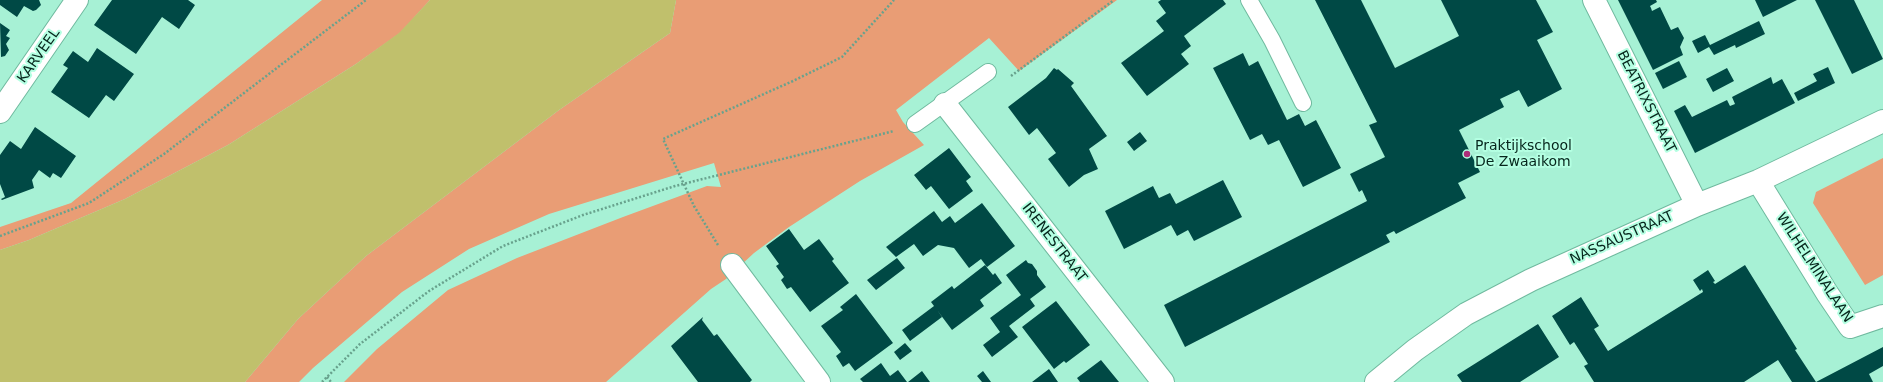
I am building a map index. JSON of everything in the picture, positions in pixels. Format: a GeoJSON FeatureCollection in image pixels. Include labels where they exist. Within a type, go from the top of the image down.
{"type":"FeatureCollection","features":[{"type":"Feature","properties":{"kind":"street","name":"KARVEEL"},"geometry":{"type":"LineString","coordinates":[[0,112],[77,0]]}},
{"type":"Feature","properties":{"kind":"street","name":"BEATRIXSTRAAT"},"geometry":{"type":"LineString","coordinates":[[1594,0],[1697,205]]}},
{"type":"Feature","properties":{"kind":"street","name":"IRENESTRAAT"},"geometry":{"type":"LineString","coordinates":[[945,104],[1163,382]]}},
{"type":"Feature","properties":{"kind":"street","name":"NASSAUSTRAAT"},"geometry":{"type":"LineString","coordinates":[[1376,382],[1415,350],[1466,314],[1531,280],[1697,205],[1758,181],[1883,120]]}},
{"type":"Feature","properties":{"kind":"street","name":"WILHELMINALAAN"},"geometry":{"type":"LineString","coordinates":[[1758,181],[1827,293],[1850,327],[1883,316]]}},
{"type":"Feature","properties":{"kind":"street"},"geometry":{"type":"LineString","coordinates":[[732,265],[819,382]]}},
{"type":"Feature","properties":{"kind":"lane"},"geometry":{"type":"LineString","coordinates":[[1249,0],[1272,40],[1303,103]]}},
{"type":"Feature","properties":{"kind":"lane"},"geometry":{"type":"LineString","coordinates":[[915,124],[988,72]]}},
{"type":"Feature","properties":{"kind":"path"},"geometry":{"type":"LineString","coordinates":[[0,236],[89,203],[164,154],[366,0]]}},
{"type":"Feature","properties":{"kind":"path"},"geometry":{"type":"LineString","coordinates":[[732,265],[694,206],[663,139],[842,57],[894,0]]}},
{"type":"Feature","properties":{"kind":"path"},"geometry":{"type":"LineString","coordinates":[[988,72],[1002,82],[1114,0]]}},
{"type":"Feature","properties":{"kind":"path"},"geometry":{"type":"LineString","coordinates":[[322,382],[360,344],[429,291],[503,246],[583,214],[684,184],[885,134],[915,124]]}},
{"type":"Feature","properties":{"kind":"path"},"geometry":{"type":"LineString","coordinates":[[327,377],[331,382]]}},
{"type":"Feature","properties":{"kind":"shaded area"},"geometry":{"type":"Polygon","coordinates":[[[322,0],[430,0],[400,33],[356,64],[228,145],[125,199],[29,240],[0,250],[0,227],[71,203],[322,0]]]}},
{"type":"Feature","properties":{"kind":"shaded area"},"geometry":{"type":"Polygon","coordinates":[[[430,0],[676,0],[670,33],[559,110],[366,256],[298,319],[245,382],[0,382],[0,250],[29,240],[125,199],[228,145],[356,64],[399,33],[430,0]]]}},
{"type":"Feature","properties":{"kind":"shaded area"},"geometry":{"type":"Polygon","coordinates":[[[676,0],[1117,0],[1019,71],[989,38],[896,110],[903,122],[924,145],[860,181],[789,227],[754,253],[726,279],[711,289],[606,382],[344,382],[377,349],[448,290],[517,258],[623,217],[707,186],[721,187],[714,163],[549,214],[469,249],[402,292],[313,368],[299,382],[245,382],[298,319],[366,256],[559,110],[670,33],[676,0]]]}},
{"type":"Feature","properties":{"kind":"shaded area"},"geometry":{"type":"Polygon","coordinates":[[[1883,158],[1883,275],[1865,285],[1813,203],[1816,192],[1883,158]]]}},
{"type":"Feature","properties":{"kind":"building"},"geometry":{"type":"Polygon","coordinates":[[[0,0],[39,0],[41,5],[33,11],[24,6],[17,17],[0,5],[0,0]]]}},
{"type":"Feature","properties":{"kind":"building"},"geometry":{"type":"Polygon","coordinates":[[[112,0],[188,0],[195,5],[179,29],[162,17],[136,54],[94,25],[112,0]]]}},
{"type":"Feature","properties":{"kind":"building"},"geometry":{"type":"Polygon","coordinates":[[[1161,0],[1223,0],[1226,4],[1184,36],[1191,46],[1181,54],[1189,64],[1147,96],[1121,63],[1164,31],[1156,21],[1166,13],[1158,2],[1161,0]]]}},
{"type":"Feature","properties":{"kind":"building"},"geometry":{"type":"Polygon","coordinates":[[[1315,0],[1361,0],[1395,68],[1459,36],[1441,0],[1536,0],[1553,32],[1537,40],[1562,89],[1528,107],[1519,90],[1500,99],[1504,107],[1459,130],[1480,172],[1458,183],[1466,198],[1396,234],[1394,231],[1386,235],[1390,242],[1185,347],[1164,305],[1367,201],[1362,190],[1359,192],[1350,174],[1385,157],[1369,125],[1377,122],[1315,0]]]}},
{"type":"Feature","properties":{"kind":"building"},"geometry":{"type":"Polygon","coordinates":[[[1618,0],[1656,0],[1657,2],[1650,6],[1652,11],[1660,7],[1671,30],[1678,27],[1684,38],[1680,47],[1683,55],[1653,70],[1618,0]]]}},
{"type":"Feature","properties":{"kind":"building"},"geometry":{"type":"Polygon","coordinates":[[[1755,0],[1797,0],[1763,17],[1755,0]]]}},
{"type":"Feature","properties":{"kind":"building"},"geometry":{"type":"Polygon","coordinates":[[[1815,0],[1854,0],[1883,59],[1852,74],[1815,0]]]}},
{"type":"Feature","properties":{"kind":"building"},"geometry":{"type":"Polygon","coordinates":[[[1759,21],[1765,34],[1736,48],[1735,45],[1714,55],[1709,47],[1698,53],[1692,41],[1705,35],[1710,45],[1759,21]]]}},
{"type":"Feature","properties":{"kind":"building"},"geometry":{"type":"Polygon","coordinates":[[[0,23],[10,30],[6,36],[10,38],[6,44],[9,50],[5,56],[1,57],[0,23]]]}},
{"type":"Feature","properties":{"kind":"building"},"geometry":{"type":"Polygon","coordinates":[[[97,48],[134,74],[114,101],[106,95],[89,118],[51,92],[68,68],[63,65],[73,51],[88,62],[97,48]]]}},
{"type":"Feature","properties":{"kind":"building"},"geometry":{"type":"Polygon","coordinates":[[[1243,53],[1249,66],[1258,61],[1287,120],[1299,114],[1305,126],[1316,120],[1341,168],[1303,187],[1279,140],[1268,145],[1262,134],[1250,140],[1213,68],[1243,53]]]}},
{"type":"Feature","properties":{"kind":"building"},"geometry":{"type":"Polygon","coordinates":[[[1679,61],[1687,77],[1663,89],[1655,73],[1679,61]]]}},
{"type":"Feature","properties":{"kind":"building"},"geometry":{"type":"Polygon","coordinates":[[[1828,67],[1835,83],[1798,101],[1794,93],[1817,81],[1813,74],[1828,67]]]}},
{"type":"Feature","properties":{"kind":"building"},"geometry":{"type":"Polygon","coordinates":[[[1054,68],[1057,70],[1058,69],[1074,83],[1071,86],[1107,136],[1089,149],[1098,169],[1084,175],[1069,187],[1048,159],[1056,153],[1037,128],[1029,135],[1008,107],[1046,78],[1054,68]]]}},
{"type":"Feature","properties":{"kind":"building"},"geometry":{"type":"Polygon","coordinates":[[[1727,68],[1734,81],[1713,92],[1706,79],[1727,68]]]}},
{"type":"Feature","properties":{"kind":"building"},"geometry":{"type":"Polygon","coordinates":[[[1771,77],[1773,84],[1782,79],[1795,103],[1695,153],[1674,111],[1685,105],[1692,117],[1727,100],[1730,106],[1735,104],[1732,97],[1771,77]]]}},
{"type":"Feature","properties":{"kind":"building"},"geometry":{"type":"Polygon","coordinates":[[[35,127],[76,156],[61,178],[53,173],[50,178],[39,170],[32,180],[34,188],[2,200],[1,199],[5,197],[0,184],[0,155],[10,141],[21,149],[35,127]]]}},
{"type":"Feature","properties":{"kind":"building"},"geometry":{"type":"Polygon","coordinates":[[[1140,132],[1147,141],[1134,151],[1127,142],[1140,132]]]}},
{"type":"Feature","properties":{"kind":"building"},"geometry":{"type":"Polygon","coordinates":[[[949,148],[971,177],[966,181],[973,191],[949,209],[931,186],[926,190],[914,175],[949,148]]]}},
{"type":"Feature","properties":{"kind":"building"},"geometry":{"type":"Polygon","coordinates":[[[1223,180],[1242,217],[1194,241],[1188,230],[1177,236],[1171,225],[1124,249],[1105,211],[1153,186],[1159,198],[1170,193],[1176,204],[1223,180]]]}},
{"type":"Feature","properties":{"kind":"building"},"geometry":{"type":"Polygon","coordinates":[[[982,203],[1015,246],[987,267],[981,259],[969,268],[954,248],[938,245],[923,256],[914,244],[896,257],[886,247],[934,211],[942,222],[950,216],[955,223],[982,203]]]}},
{"type":"Feature","properties":{"kind":"building"},"geometry":{"type":"Polygon","coordinates":[[[789,229],[804,250],[819,239],[834,259],[832,261],[849,283],[810,312],[791,287],[787,289],[781,280],[784,277],[776,266],[779,264],[766,246],[789,229]]]}},
{"type":"Feature","properties":{"kind":"building"},"geometry":{"type":"Polygon","coordinates":[[[897,258],[905,268],[876,290],[867,280],[897,258]]]}},
{"type":"Feature","properties":{"kind":"building"},"geometry":{"type":"Polygon","coordinates":[[[1026,260],[1028,263],[1032,264],[1037,271],[1037,275],[1046,287],[1030,299],[1035,306],[1009,326],[1018,337],[992,357],[983,345],[1000,332],[990,318],[1021,295],[1006,275],[1026,260]]]}},
{"type":"Feature","properties":{"kind":"building"},"geometry":{"type":"Polygon","coordinates":[[[985,265],[993,275],[995,273],[1002,283],[980,300],[984,306],[952,330],[937,310],[942,317],[910,341],[902,330],[934,306],[931,302],[952,286],[954,289],[985,265]]]}},
{"type":"Feature","properties":{"kind":"building"},"geometry":{"type":"Polygon","coordinates":[[[1745,265],[1797,349],[1795,350],[1816,382],[1792,382],[1778,360],[1744,382],[1594,382],[1584,366],[1588,364],[1574,342],[1570,345],[1552,316],[1581,297],[1599,326],[1594,329],[1608,351],[1703,292],[1702,289],[1700,291],[1693,280],[1708,270],[1715,281],[1713,282],[1715,284],[1745,265]]]}},
{"type":"Feature","properties":{"kind":"building"},"geometry":{"type":"Polygon","coordinates":[[[856,294],[893,343],[855,371],[849,363],[843,367],[836,356],[841,352],[821,326],[843,310],[840,307],[856,294]]]}},
{"type":"Feature","properties":{"kind":"building"},"geometry":{"type":"Polygon","coordinates":[[[1056,301],[1090,345],[1066,363],[1064,361],[1054,369],[1022,327],[1056,301]]]}},
{"type":"Feature","properties":{"kind":"building"},"geometry":{"type":"Polygon","coordinates":[[[703,317],[702,320],[714,336],[717,334],[752,380],[750,382],[698,382],[673,349],[671,346],[703,317]]]}},
{"type":"Feature","properties":{"kind":"building"},"geometry":{"type":"Polygon","coordinates":[[[1538,324],[1559,357],[1520,382],[1462,382],[1457,375],[1538,324]]]}},
{"type":"Feature","properties":{"kind":"building"},"geometry":{"type":"Polygon","coordinates":[[[905,343],[912,351],[900,360],[894,352],[905,343]]]}},
{"type":"Feature","properties":{"kind":"building"},"geometry":{"type":"Polygon","coordinates":[[[1883,347],[1883,366],[1869,374],[1873,382],[1816,382],[1883,347]]]}},
{"type":"Feature","properties":{"kind":"building"},"geometry":{"type":"Polygon","coordinates":[[[1101,360],[1119,382],[1080,382],[1077,378],[1101,360]]]}},
{"type":"Feature","properties":{"kind":"building"},"geometry":{"type":"Polygon","coordinates":[[[881,363],[890,376],[898,370],[907,382],[863,382],[860,379],[881,363]]]}},
{"type":"Feature","properties":{"kind":"building"},"geometry":{"type":"Polygon","coordinates":[[[1049,369],[1058,382],[1032,382],[1049,369]]]}},
{"type":"Feature","properties":{"kind":"building"},"geometry":{"type":"Polygon","coordinates":[[[922,371],[930,382],[908,382],[922,371]]]}},
{"type":"Feature","properties":{"kind":"building"},"geometry":{"type":"Polygon","coordinates":[[[983,371],[991,382],[982,382],[977,376],[983,371]]]}},
{"type":"Feature","properties":{"kind":"place","name":"Praktijkschool De Zwaaikom"},"geometry":{"type":"Point","coordinates":[1467,154]}}]}
